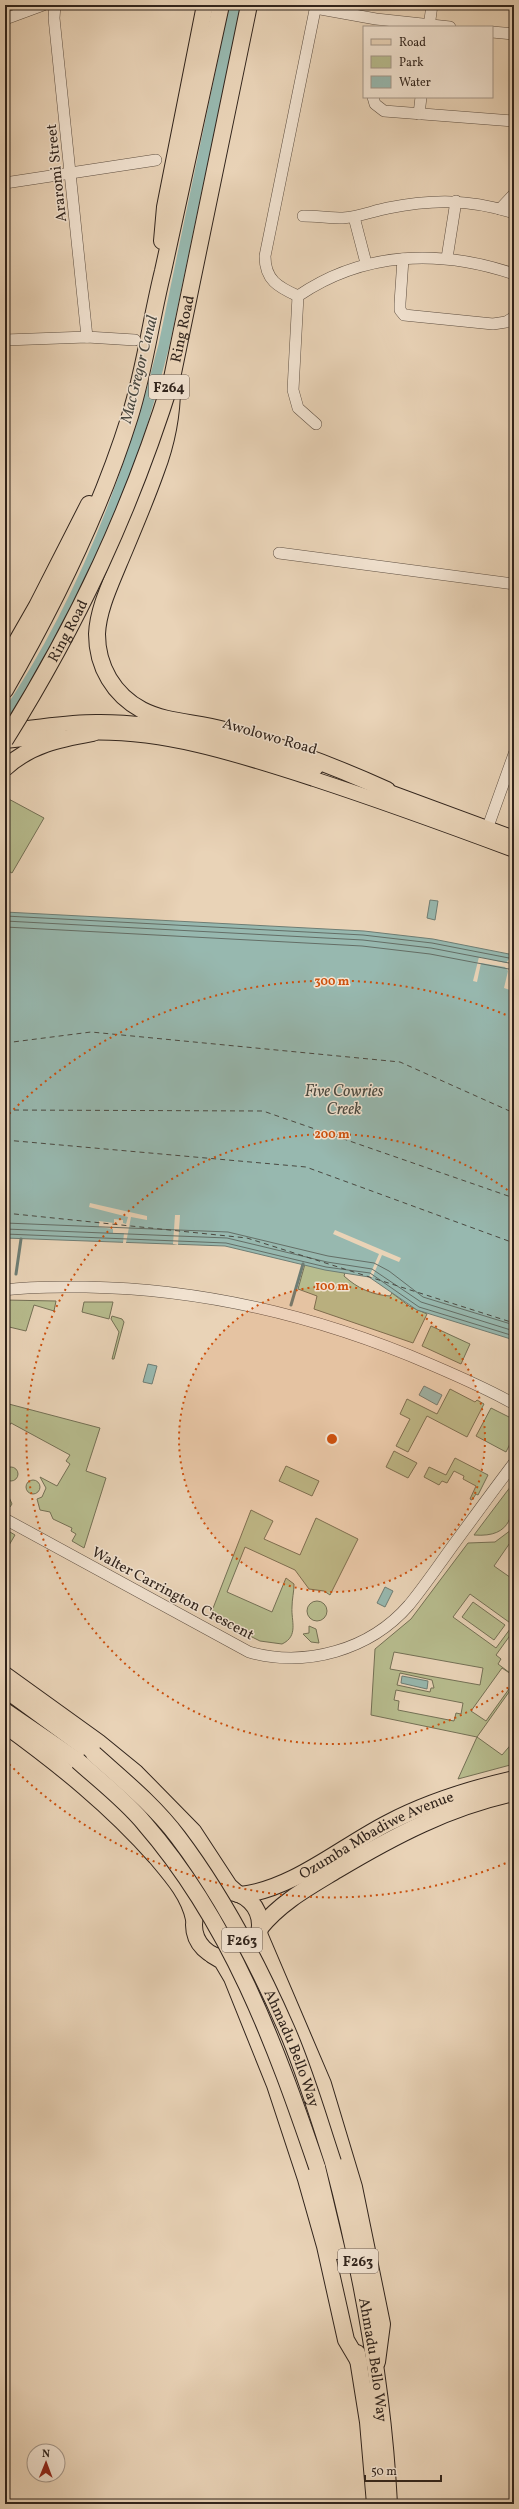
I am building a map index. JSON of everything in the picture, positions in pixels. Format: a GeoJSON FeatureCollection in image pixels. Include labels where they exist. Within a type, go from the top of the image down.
{"type":"FeatureCollection","features":[{"type":"Feature","properties":{"kind":"highway"},"geometry":{"type":"LineString","coordinates":[[162,272],[162,236],[166,207],[204,5]]}},
{"type":"Feature","properties":{"kind":"highway","name":"Ring Road"},"geometry":{"type":"LineString","coordinates":[[5,690],[44,619],[81,545],[130,417],[144,363],[162,272],[185,178],[221,5]]}},
{"type":"Feature","properties":{"kind":"highway","name":"Ring Road"},"geometry":{"type":"LineString","coordinates":[[13,737],[64,640],[110,547],[142,469],[172,378],[250,5]]}},
{"type":"Feature","properties":{"kind":"highway"},"geometry":{"type":"LineString","coordinates":[[172,378],[173,402],[157,469],[108,590],[97,633],[102,668],[118,693],[131,704],[156,716],[219,728],[322,761],[387,790]]}},
{"type":"Feature","properties":{"kind":"highway"},"geometry":{"type":"LineString","coordinates":[[5,662],[37,606],[70,536],[111,467]]}},
{"type":"Feature","properties":{"kind":"highway"},"geometry":{"type":"LineString","coordinates":[[5,768],[30,749],[64,738],[94,733]]}},
{"type":"Feature","properties":{"kind":"highway"},"geometry":{"type":"LineString","coordinates":[[5,1675],[98,1742],[136,1773],[193,1831],[229,1886],[256,1908],[260,1931],[323,2084],[354,2187],[382,2324],[377,2362]]}},
{"type":"Feature","properties":{"kind":"highway","name":"Ahmadu Bello Way"},"geometry":{"type":"LineString","coordinates":[[5,1689],[94,1754],[151,1806],[177,1836],[208,1881],[260,1971],[287,2029],[333,2162],[356,2254],[377,2362],[387,2453],[389,2504]]}},
{"type":"Feature","properties":{"kind":"highway","name":"Ahmadu Bello Way"},"geometry":{"type":"LineString","coordinates":[[5,1710],[78,1761],[143,1822],[177,1863],[206,1906],[234,1956],[264,2020],[318,2167],[339,2257],[359,2362],[368,2422],[375,2504]]}},
{"type":"Feature","properties":{"kind":"highway"},"geometry":{"type":"LineString","coordinates":[[5,1725],[57,1762],[99,1798],[138,1837],[170,1874],[188,1900],[194,1919],[197,1940],[202,1948],[222,1961],[232,1978],[275,2085],[325,2246],[346,2340],[359,2362]]}},
{"type":"Feature","properties":{"kind":"highway","name":"Ozumba Mbadiwe Avenue"},"geometry":{"type":"LineString","coordinates":[[239,1894],[262,1891],[282,1883],[388,1823],[434,1802],[479,1787],[514,1779]]}},
{"type":"Feature","properties":{"kind":"highway","name":"Ozumba Mbadiwe Avenue"},"geometry":{"type":"LineString","coordinates":[[260,1931],[279,1908],[292,1897],[420,1823],[460,1808],[514,1792]]}},
{"type":"Feature","properties":{"kind":"highway"},"geometry":{"type":"LineString","coordinates":[[194,1919],[197,1910],[210,1896],[229,1892],[239,1894]]}},
{"type":"Feature","properties":{"kind":"highway"},"geometry":{"type":"LineString","coordinates":[[212,1955],[231,1958],[241,1955],[255,1943],[260,1931]]}},
{"type":"Feature","properties":{"kind":"main road","name":"Awolowo Road"},"geometry":{"type":"LineString","coordinates":[[13,737],[96,722],[173,730],[225,739],[387,790],[486,834],[514,850]]}},
{"type":"Feature","properties":{"kind":"main road","name":"Awolowo Road"},"geometry":{"type":"LineString","coordinates":[[5,730],[13,737],[94,733],[152,737],[206,747],[254,760],[486,834],[514,838]]}},
{"type":"Feature","properties":{"kind":"street"},"geometry":{"type":"LineString","coordinates":[[5,19],[43,5]]}},
{"type":"Feature","properties":{"kind":"street","name":"Araromi Street"},"geometry":{"type":"LineString","coordinates":[[55,5],[54,18],[87,337]]}},
{"type":"Feature","properties":{"kind":"street"},"geometry":{"type":"LineString","coordinates":[[298,296],[287,291],[270,278],[265,269],[265,256],[316,7],[376,23],[429,26],[432,5]]}},
{"type":"Feature","properties":{"kind":"street"},"geometry":{"type":"LineString","coordinates":[[493,32],[514,34]]}},
{"type":"Feature","properties":{"kind":"street"},"geometry":{"type":"LineString","coordinates":[[373,98],[375,104],[384,111],[514,121]]}},
{"type":"Feature","properties":{"kind":"street"},"geometry":{"type":"LineString","coordinates":[[419,114],[421,98]]}},
{"type":"Feature","properties":{"kind":"street"},"geometry":{"type":"LineString","coordinates":[[5,183],[156,160]]}},
{"type":"Feature","properties":{"kind":"street"},"geometry":{"type":"LineString","coordinates":[[500,209],[514,194]]}},
{"type":"Feature","properties":{"kind":"street"},"geometry":{"type":"LineString","coordinates":[[447,258],[456,201]]}},
{"type":"Feature","properties":{"kind":"street"},"geometry":{"type":"LineString","coordinates":[[303,216],[354,217],[413,203],[456,201],[514,213]]}},
{"type":"Feature","properties":{"kind":"street"},"geometry":{"type":"LineString","coordinates":[[354,217],[366,263]]}},
{"type":"Feature","properties":{"kind":"street"},"geometry":{"type":"LineString","coordinates":[[298,296],[309,288],[366,263],[403,259],[447,258],[514,274]]}},
{"type":"Feature","properties":{"kind":"street"},"geometry":{"type":"LineString","coordinates":[[403,259],[400,310],[404,315],[474,324],[506,322],[514,317]]}},
{"type":"Feature","properties":{"kind":"street"},"geometry":{"type":"LineString","coordinates":[[298,296],[293,390],[298,408],[316,424]]}},
{"type":"Feature","properties":{"kind":"street"},"geometry":{"type":"LineString","coordinates":[[5,340],[87,337],[136,340]]}},
{"type":"Feature","properties":{"kind":"street"},"geometry":{"type":"LineString","coordinates":[[279,554],[514,584]]}},
{"type":"Feature","properties":{"kind":"street"},"geometry":{"type":"LineString","coordinates":[[486,834],[514,754]]}},
{"type":"Feature","properties":{"kind":"street"},"geometry":{"type":"LineString","coordinates":[[5,1290],[28,1286],[113,1288],[161,1291],[236,1303],[348,1333],[408,1355],[465,1379],[514,1404]]}},
{"type":"Feature","properties":{"kind":"street","name":"Walter Carrington Crescent"},"geometry":{"type":"LineString","coordinates":[[5,1519],[249,1652],[267,1657],[284,1658],[316,1656],[352,1646],[367,1639],[400,1614],[514,1463]]}},
{"type":"Feature","properties":{"kind":"green space"},"geometry":{"type":"Polygon","coordinates":[[[5,797],[44,818],[12,873],[5,869],[5,797]]]}},
{"type":"Feature","properties":{"kind":"green space"},"geometry":{"type":"Polygon","coordinates":[[[305,1264],[345,1273],[344,1276],[360,1287],[383,1295],[390,1296],[392,1293],[409,1306],[427,1314],[413,1343],[314,1309],[317,1296],[298,1289],[305,1264]]]}},
{"type":"Feature","properties":{"kind":"green space"},"geometry":{"type":"Polygon","coordinates":[[[5,1300],[56,1301],[54,1311],[34,1305],[26,1331],[5,1326],[5,1300]]]}},
{"type":"Feature","properties":{"kind":"green space"},"geometry":{"type":"Polygon","coordinates":[[[84,1302],[113,1302],[109,1319],[82,1312],[84,1302]]]}},
{"type":"Feature","properties":{"kind":"green space"},"geometry":{"type":"Polygon","coordinates":[[[112,1316],[122,1319],[124,1322],[114,1359],[112,1359],[119,1332],[111,1319],[112,1316]]]}},
{"type":"Feature","properties":{"kind":"green space"},"geometry":{"type":"Polygon","coordinates":[[[431,1326],[470,1344],[461,1364],[422,1346],[431,1326]]]}},
{"type":"Feature","properties":{"kind":"green space"},"geometry":{"type":"Polygon","coordinates":[[[450,1389],[475,1402],[477,1400],[484,1404],[467,1437],[427,1416],[408,1452],[396,1446],[410,1419],[400,1414],[407,1399],[437,1414],[450,1389]]]}},
{"type":"Feature","properties":{"kind":"green space"},"geometry":{"type":"Polygon","coordinates":[[[5,1403],[100,1428],[86,1471],[106,1478],[84,1548],[72,1541],[76,1534],[71,1531],[72,1528],[53,1519],[50,1512],[40,1510],[37,1499],[42,1497],[46,1488],[40,1477],[57,1486],[70,1464],[66,1461],[70,1455],[11,1423],[7,1429],[5,1427],[5,1403]]]}},
{"type":"Feature","properties":{"kind":"green space"},"geometry":{"type":"Polygon","coordinates":[[[491,1408],[513,1419],[511,1422],[514,1424],[514,1444],[511,1442],[506,1452],[476,1436],[491,1408]]]}},
{"type":"Feature","properties":{"kind":"green space"},"geometry":{"type":"Polygon","coordinates":[[[394,1451],[417,1463],[408,1478],[386,1467],[394,1451]]]}},
{"type":"Feature","properties":{"kind":"green space"},"geometry":{"type":"Polygon","coordinates":[[[455,1458],[488,1475],[478,1495],[476,1494],[472,1500],[470,1499],[476,1486],[463,1479],[464,1476],[454,1471],[447,1483],[442,1481],[439,1485],[424,1477],[429,1467],[446,1475],[455,1458]]]}},
{"type":"Feature","properties":{"kind":"green space"},"geometry":{"type":"Polygon","coordinates":[[[286,1466],[319,1481],[312,1496],[279,1481],[286,1466]]]}},
{"type":"Feature","properties":{"kind":"green space"},"geometry":{"type":"Polygon","coordinates":[[[11,1467],[16,1469],[18,1474],[16,1479],[11,1481],[6,1479],[4,1474],[6,1469],[11,1467]]]}},
{"type":"Feature","properties":{"kind":"green space"},"geometry":{"type":"Polygon","coordinates":[[[33,1480],[38,1482],[40,1487],[38,1492],[33,1494],[28,1492],[26,1487],[28,1482],[33,1480]]]}},
{"type":"Feature","properties":{"kind":"green space"},"geometry":{"type":"Polygon","coordinates":[[[514,1482],[512,1513],[504,1528],[487,1535],[474,1535],[514,1482]]]}},
{"type":"Feature","properties":{"kind":"green space"},"geometry":{"type":"Polygon","coordinates":[[[5,1488],[12,1504],[10,1507],[5,1504],[5,1488]]]}},
{"type":"Feature","properties":{"kind":"green space"},"geometry":{"type":"Polygon","coordinates":[[[251,1510],[273,1521],[264,1539],[300,1555],[316,1518],[358,1539],[330,1595],[324,1591],[309,1589],[295,1570],[245,1547],[227,1592],[272,1612],[286,1578],[294,1584],[292,1604],[293,1628],[291,1637],[282,1644],[260,1641],[210,1616],[251,1510]]]}},
{"type":"Feature","properties":{"kind":"green space"},"geometry":{"type":"Polygon","coordinates":[[[5,1529],[15,1535],[5,1552],[5,1529]]]}},
{"type":"Feature","properties":{"kind":"green space"},"geometry":{"type":"Polygon","coordinates":[[[511,1530],[514,1532],[514,1537],[494,1566],[514,1580],[514,1630],[496,1655],[501,1659],[498,1664],[514,1676],[502,1668],[471,1711],[486,1721],[514,1682],[514,1685],[477,1737],[371,1715],[375,1649],[411,1619],[468,1543],[495,1542],[511,1530]],[[470,1594],[453,1617],[496,1648],[513,1625],[470,1594]],[[394,1652],[390,1669],[480,1685],[483,1668],[394,1652]],[[400,1673],[397,1685],[430,1692],[431,1688],[434,1688],[432,1680],[400,1673]],[[396,1690],[394,1700],[399,1701],[398,1710],[454,1721],[456,1713],[461,1714],[463,1703],[396,1690]]]}},
{"type":"Feature","properties":{"kind":"green space"},"geometry":{"type":"Polygon","coordinates":[[[317,1601],[324,1604],[327,1611],[324,1618],[317,1621],[310,1618],[307,1611],[310,1604],[317,1601]]]}},
{"type":"Feature","properties":{"kind":"green space"},"geometry":{"type":"Polygon","coordinates":[[[473,1602],[505,1625],[494,1640],[462,1617],[473,1602]]]}},
{"type":"Feature","properties":{"kind":"green space"},"geometry":{"type":"Polygon","coordinates":[[[309,1626],[316,1629],[319,1643],[311,1642],[303,1634],[309,1633],[309,1626]]]}},
{"type":"Feature","properties":{"kind":"green space"},"geometry":{"type":"Polygon","coordinates":[[[477,1737],[502,1755],[514,1741],[514,1764],[458,1779],[477,1737]]]}},
{"type":"Feature","properties":{"kind":"water"},"geometry":{"type":"Polygon","coordinates":[[[430,900],[438,901],[435,920],[427,918],[430,900]]]}},
{"type":"Feature","properties":{"kind":"water","name":"Five Cowries Creek"},"geometry":{"type":"Polygon","coordinates":[[[5,912],[364,931],[433,939],[514,955],[514,1340],[417,1310],[369,1277],[325,1270],[225,1246],[5,1238],[5,912]]]}},
{"type":"Feature","properties":{"kind":"water"},"geometry":{"type":"Polygon","coordinates":[[[148,1364],[157,1366],[152,1384],[143,1382],[148,1364]]]}},
{"type":"Feature","properties":{"kind":"water"},"geometry":{"type":"Polygon","coordinates":[[[424,1386],[442,1395],[437,1405],[419,1395],[424,1386]]]}},
{"type":"Feature","properties":{"kind":"water"},"geometry":{"type":"Polygon","coordinates":[[[385,1587],[393,1591],[385,1607],[377,1603],[385,1587]]]}},
{"type":"Feature","properties":{"kind":"water"},"geometry":{"type":"Polygon","coordinates":[[[402,1676],[428,1681],[427,1689],[401,1683],[402,1676]]]}},
{"type":"Feature","properties":{"kind":"pier"},"geometry":{"type":"Polygon","coordinates":[[[512,955],[514,955],[514,970],[510,990],[504,988],[508,971],[505,967],[481,963],[477,982],[473,981],[479,957],[506,963],[512,955]]]}},
{"type":"Feature","properties":{"kind":"pier"},"geometry":{"type":"Polygon","coordinates":[[[90,1203],[147,1216],[147,1220],[131,1217],[126,1243],[123,1243],[124,1233],[113,1233],[113,1229],[99,1227],[99,1221],[114,1223],[114,1219],[123,1220],[123,1223],[126,1224],[128,1217],[89,1207],[90,1203]]]}},
{"type":"Feature","properties":{"kind":"pier"},"geometry":{"type":"Polygon","coordinates":[[[175,1215],[180,1215],[178,1245],[173,1244],[175,1215]]]}},
{"type":"Feature","properties":{"kind":"pier"},"geometry":{"type":"Polygon","coordinates":[[[335,1230],[401,1258],[399,1262],[382,1255],[372,1278],[369,1277],[379,1254],[333,1234],[335,1230]]]}},
{"type":"Feature","properties":{"kind":"waterway","name":"MacGregor Canal"},"geometry":{"type":"LineString","coordinates":[[5,718],[57,631],[80,585],[101,539],[136,443],[164,345],[235,5]]}},
{"type":"Feature","properties":{"kind":"waterway"},"geometry":{"type":"LineString","coordinates":[[16,1274],[21,1239]]}},
{"type":"Feature","properties":{"kind":"waterway"},"geometry":{"type":"LineString","coordinates":[[291,1305],[303,1264]]}},
{"type":"Feature","properties":{"kind":"ferry route"},"geometry":{"type":"LineString","coordinates":[[5,1043],[91,1032],[400,1062],[514,1113]]}},
{"type":"Feature","properties":{"kind":"ferry route"},"geometry":{"type":"LineString","coordinates":[[5,1110],[263,1111],[514,1198]]}},
{"type":"Feature","properties":{"kind":"ferry route"},"geometry":{"type":"LineString","coordinates":[[5,1140],[306,1167],[514,1243]]}},
{"type":"Feature","properties":{"kind":"ferry route"},"geometry":{"type":"LineString","coordinates":[[5,1213],[247,1238],[514,1323]]}}]}
